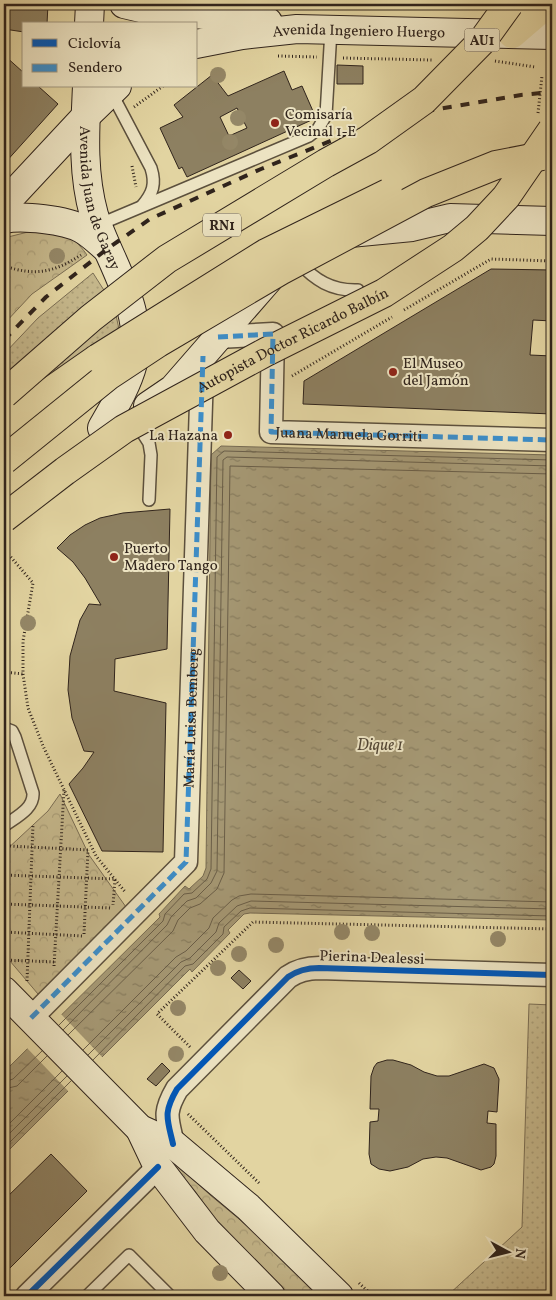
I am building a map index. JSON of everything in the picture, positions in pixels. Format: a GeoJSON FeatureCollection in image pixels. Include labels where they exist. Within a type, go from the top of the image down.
{"type":"FeatureCollection","features":[{"type":"Feature","properties":{"kind":"highway","name":"AU1"},"geometry":{"type":"LineString","coordinates":[[443,66],[483,40],[509,4]]}},
{"type":"Feature","properties":{"kind":"highway"},"geometry":{"type":"LineString","coordinates":[[512,34],[547,4]]}},
{"type":"Feature","properties":{"kind":"highway","name":"RN1"},"geometry":{"type":"LineString","coordinates":[[4,394],[91,318],[167,259],[326,163],[368,140],[424,100],[443,66]]}},
{"type":"Feature","properties":{"kind":"highway","name":"Autopista Doctor Ricardo Balbín"},"geometry":{"type":"LineString","coordinates":[[4,518],[124,429],[266,352],[384,293],[453,248],[477,228],[506,197],[552,130]]}},
{"type":"Feature","properties":{"kind":"highway"},"geometry":{"type":"LineString","coordinates":[[4,429],[45,395],[98,358],[266,253],[420,177],[483,155],[541,138],[552,138]]}},
{"type":"Feature","properties":{"kind":"highway"},"geometry":{"type":"LineString","coordinates":[[4,460],[61,412],[108,376],[158,343],[280,271],[426,193],[496,165],[552,155]]}},
{"type":"Feature","properties":{"kind":"main road"},"geometry":{"type":"LineString","coordinates":[[89,22],[90,4]]}},
{"type":"Feature","properties":{"kind":"main road"},"geometry":{"type":"LineString","coordinates":[[124,4],[141,8],[256,20],[297,28]]}},
{"type":"Feature","properties":{"kind":"main road","name":"Avenida Ingeniero Huergo"},"geometry":{"type":"LineString","coordinates":[[198,44],[242,35],[297,28],[552,35]]}},
{"type":"Feature","properties":{"kind":"main road","name":"Avenida Juan de Garay"},"geometry":{"type":"LineString","coordinates":[[102,428],[120,396],[133,362],[135,339],[131,305],[93,247],[90,195],[84,152],[86,116],[105,88]]}},
{"type":"Feature","properties":{"kind":"main road"},"geometry":{"type":"LineString","coordinates":[[4,204],[86,116]]}},
{"type":"Feature","properties":{"kind":"main road"},"geometry":{"type":"LineString","coordinates":[[4,219],[25,218],[66,222],[82,229],[93,247]]}},
{"type":"Feature","properties":{"kind":"main road"},"geometry":{"type":"LineString","coordinates":[[4,504],[43,471],[102,428],[156,401],[173,390],[278,269],[307,245],[326,238],[346,234],[412,227],[450,218],[552,222]]}},
{"type":"Feature","properties":{"kind":"main road"},"geometry":{"type":"LineString","coordinates":[[11,989],[36,1023],[132,1122],[158,1168],[206,1231],[272,1296]]}},
{"type":"Feature","properties":{"kind":"main road"},"geometry":{"type":"LineString","coordinates":[[132,1122],[173,1144],[248,1207],[339,1296]]}},
{"type":"Feature","properties":{"kind":"street"},"geometry":{"type":"LineString","coordinates":[[512,34],[515,4]]}},
{"type":"Feature","properties":{"kind":"street","name":"Juana Manuela Gorriti"},"geometry":{"type":"LineString","coordinates":[[210,347],[273,334],[271,432],[552,440]]}},
{"type":"Feature","properties":{"kind":"street","name":"María Luisa Bemberg"},"geometry":{"type":"LineString","coordinates":[[36,1023],[52,996],[186,862],[210,347]]}},
{"type":"Feature","properties":{"kind":"street","name":"Pierina Dealessi"},"geometry":{"type":"LineString","coordinates":[[173,1144],[166,1116],[170,1101],[178,1089],[288,977],[297,971],[319,968],[552,975]]}},
{"type":"Feature","properties":{"kind":"street"},"geometry":{"type":"LineString","coordinates":[[27,1296],[158,1168]]}},
{"type":"Feature","properties":{"kind":"lane"},"geometry":{"type":"LineString","coordinates":[[141,207],[309,136],[318,129],[326,115],[331,30]]}},
{"type":"Feature","properties":{"kind":"lane"},"geometry":{"type":"LineString","coordinates":[[93,247],[141,207],[151,195],[154,184],[151,168],[124,116],[105,88]]}},
{"type":"Feature","properties":{"kind":"lane"},"geometry":{"type":"LineString","coordinates":[[292,256],[305,269],[332,288],[358,290]]}},
{"type":"Feature","properties":{"kind":"lane"},"geometry":{"type":"LineString","coordinates":[[131,414],[150,443],[152,455],[149,500]]}},
{"type":"Feature","properties":{"kind":"lane"},"geometry":{"type":"LineString","coordinates":[[4,728],[12,731],[34,800],[30,806],[4,826]]}},
{"type":"Feature","properties":{"kind":"lane"},"geometry":{"type":"LineString","coordinates":[[87,1296],[129,1255],[170,1296]]}},
{"type":"Feature","properties":{"kind":"path"},"geometry":{"type":"LineString","coordinates":[[276,56],[443,66]]}},
{"type":"Feature","properties":{"kind":"path"},"geometry":{"type":"LineString","coordinates":[[494,61],[535,67]]}},
{"type":"Feature","properties":{"kind":"path"},"geometry":{"type":"LineString","coordinates":[[124,116],[160,88]]}},
{"type":"Feature","properties":{"kind":"path"},"geometry":{"type":"LineString","coordinates":[[77,250],[93,247]]}},
{"type":"Feature","properties":{"kind":"path"},"geometry":{"type":"LineString","coordinates":[[4,266],[28,272],[42,272],[61,267],[93,247]]}},
{"type":"Feature","properties":{"kind":"path"},"geometry":{"type":"LineString","coordinates":[[272,388],[491,259],[552,261]]}},
{"type":"Feature","properties":{"kind":"path"},"geometry":{"type":"LineString","coordinates":[[4,549],[33,583],[24,641],[23,674],[28,708],[43,746],[93,850],[139,909]]}},
{"type":"Feature","properties":{"kind":"path"},"geometry":{"type":"LineString","coordinates":[[4,672],[23,674]]}},
{"type":"Feature","properties":{"kind":"path"},"geometry":{"type":"LineString","coordinates":[[52,996],[64,790]]}},
{"type":"Feature","properties":{"kind":"path"},"geometry":{"type":"LineString","coordinates":[[11,989],[28,960],[33,824]]}},
{"type":"Feature","properties":{"kind":"path"},"geometry":{"type":"LineString","coordinates":[[10,846],[93,850]]}},
{"type":"Feature","properties":{"kind":"path"},"geometry":{"type":"LineString","coordinates":[[4,960],[85,962],[84,936],[88,850]]}},
{"type":"Feature","properties":{"kind":"path"},"geometry":{"type":"LineString","coordinates":[[4,875],[115,879]]}},
{"type":"Feature","properties":{"kind":"path"},"geometry":{"type":"LineString","coordinates":[[4,904],[139,909]]}},
{"type":"Feature","properties":{"kind":"path"},"geometry":{"type":"LineString","coordinates":[[4,932],[84,936]]}},
{"type":"Feature","properties":{"kind":"green space"},"geometry":{"type":"Polygon","coordinates":[[[36,230],[65,235],[76,242],[87,255],[32,294],[4,324],[4,238],[36,230]]]}},
{"type":"Feature","properties":{"kind":"green space"},"geometry":{"type":"Polygon","coordinates":[[[93,273],[114,306],[122,343],[4,459],[4,354],[38,318],[93,273]]]}},
{"type":"Feature","properties":{"kind":"green space"},"geometry":{"type":"Polygon","coordinates":[[[60,794],[89,855],[126,907],[38,994],[4,954],[4,852],[48,811],[60,794]]]}},
{"type":"Feature","properties":{"kind":"green space"},"geometry":{"type":"Polygon","coordinates":[[[529,1004],[552,1005],[552,1296],[447,1296],[522,1227],[529,1004]]]}},
{"type":"Feature","properties":{"kind":"green space"},"geometry":{"type":"Polygon","coordinates":[[[162,1150],[210,1195],[274,1248],[322,1296],[285,1296],[217,1223],[195,1191],[159,1151],[162,1150]]]}},
{"type":"Feature","properties":{"kind":"water","name":"Dique 1"},"geometry":{"type":"Polygon","coordinates":[[[221,446],[552,455],[552,920],[244,914],[228,930],[230,933],[192,972],[190,969],[4,1155],[4,1072],[160,917],[159,914],[185,886],[189,889],[203,876],[206,868],[211,455],[221,446]]]}},
{"type":"Feature","properties":{"kind":"pier"},"geometry":{"type":"Polygon","coordinates":[[[60,1013],[104,1059],[70,1093],[26,1047],[60,1013]]]}},
{"type":"Feature","properties":{"kind":"building"},"geometry":{"type":"Polygon","coordinates":[[[4,4],[48,4],[47,22],[22,22],[22,32],[4,29],[4,4]]]}},
{"type":"Feature","properties":{"kind":"building"},"geometry":{"type":"Polygon","coordinates":[[[4,55],[22,71],[22,88],[40,88],[58,104],[4,164],[4,55]]]}},
{"type":"Feature","properties":{"kind":"building"},"geometry":{"type":"Polygon","coordinates":[[[337,65],[363,66],[363,84],[337,84],[337,65]]]}},
{"type":"Feature","properties":{"kind":"building","name":"Comisaría Vecinal 1-E"},"geometry":{"type":"Polygon","coordinates":[[[284,71],[292,90],[302,86],[316,118],[187,177],[182,167],[179,169],[160,128],[183,117],[174,105],[198,88],[212,75],[228,96],[284,71]],[[237,108],[220,117],[229,136],[247,128],[237,108]]]}},
{"type":"Feature","properties":{"kind":"building"},"geometry":{"type":"Polygon","coordinates":[[[491,269],[552,270],[552,321],[533,320],[530,355],[552,356],[552,414],[303,404],[304,381],[491,269]]]}},
{"type":"Feature","properties":{"kind":"building"},"geometry":{"type":"Polygon","coordinates":[[[170,509],[167,649],[115,659],[114,691],[166,703],[163,852],[102,851],[69,784],[94,752],[84,751],[72,718],[68,690],[70,656],[80,620],[89,604],[101,605],[73,562],[57,548],[70,535],[100,518],[123,513],[170,509]]]}},
{"type":"Feature","properties":{"kind":"building"},"geometry":{"type":"Polygon","coordinates":[[[239,970],[251,981],[243,989],[231,978],[239,970]]]}},
{"type":"Feature","properties":{"kind":"building"},"geometry":{"type":"Polygon","coordinates":[[[393,1060],[437,1076],[449,1076],[484,1064],[494,1068],[499,1079],[497,1112],[488,1111],[487,1123],[496,1124],[496,1156],[491,1167],[481,1170],[447,1158],[436,1157],[423,1159],[408,1167],[390,1171],[379,1169],[371,1164],[369,1154],[370,1122],[378,1121],[379,1109],[370,1109],[371,1076],[377,1063],[393,1060]]]}},
{"type":"Feature","properties":{"kind":"building"},"geometry":{"type":"Polygon","coordinates":[[[162,1063],[170,1071],[156,1086],[147,1079],[162,1063]]]}},
{"type":"Feature","properties":{"kind":"building"},"geometry":{"type":"Polygon","coordinates":[[[51,1154],[87,1191],[4,1274],[4,1200],[51,1154]]]}},
{"type":"Feature","properties":{"kind":"railway"},"geometry":{"type":"LineString","coordinates":[[4,340],[46,297],[107,249],[150,219],[261,169],[343,136],[421,112],[521,95],[552,92]]}},
{"type":"Feature","properties":{"kind":"marked path"},"geometry":{"type":"LineString","coordinates":[[218,337],[273,334],[271,432],[552,440]]}},
{"type":"Feature","properties":{"kind":"marked path"},"geometry":{"type":"LineString","coordinates":[[31,1018],[186,862],[203,356]]}},
{"type":"Feature","properties":{"kind":"cycle path"},"geometry":{"type":"LineString","coordinates":[[173,1144],[169,1128],[168,1110],[177,1089],[288,977],[295,973],[319,968],[552,975]]}},
{"type":"Feature","properties":{"kind":"cycle path"},"geometry":{"type":"LineString","coordinates":[[27,1296],[158,1167]]}},
{"type":"Feature","properties":{"kind":"place","name":"Comisaría Vecinal 1-E"},"geometry":{"type":"Point","coordinates":[275,123]}},
{"type":"Feature","properties":{"kind":"place","name":"El Museo del Jamón"},"geometry":{"type":"Point","coordinates":[393,372]}},
{"type":"Feature","properties":{"kind":"place","name":"La Hazana"},"geometry":{"type":"Point","coordinates":[228,435]}},
{"type":"Feature","properties":{"kind":"place","name":"Puerto Madero Tango"},"geometry":{"type":"Point","coordinates":[114,557]}}]}
